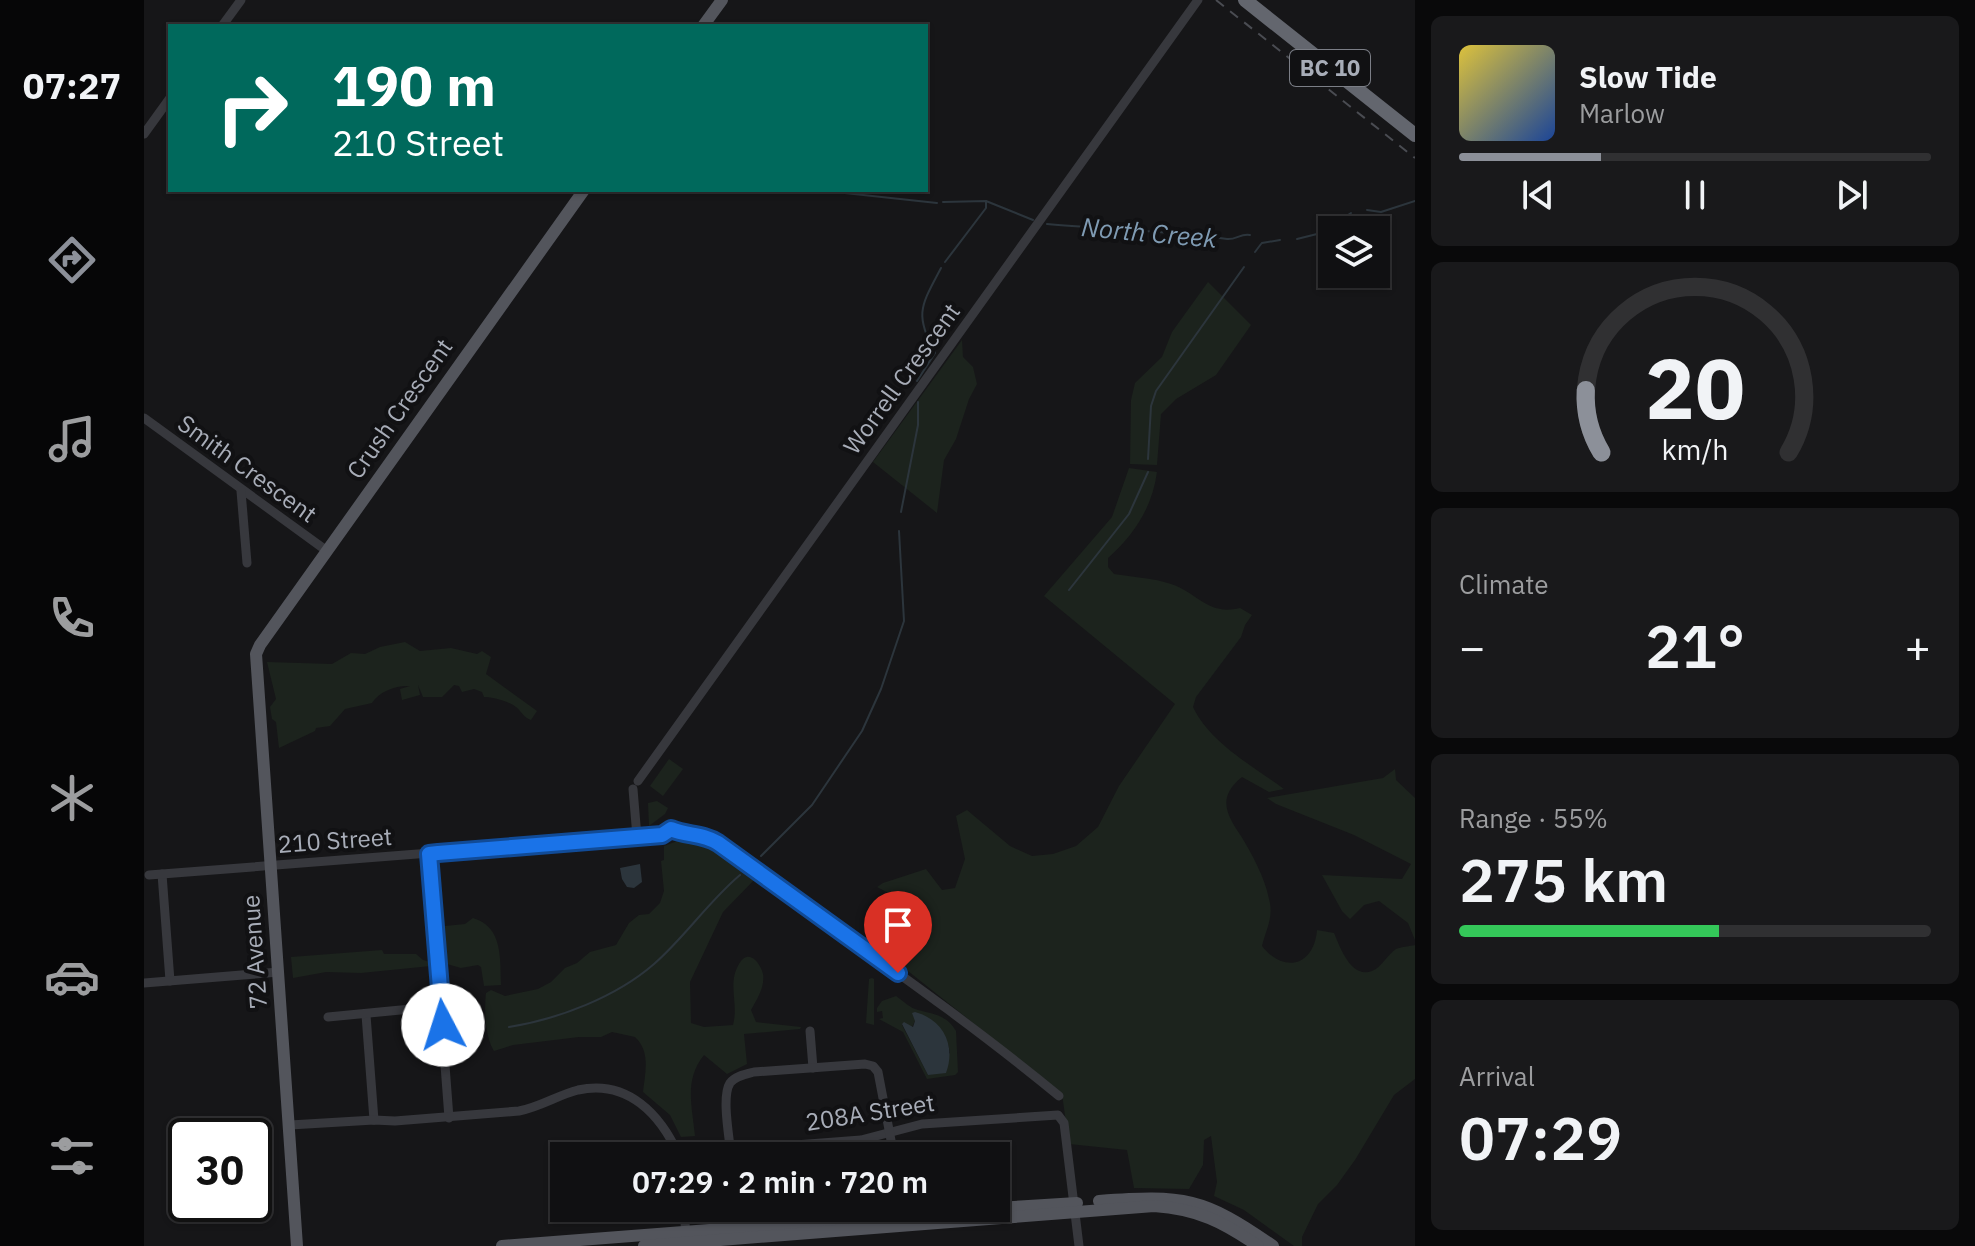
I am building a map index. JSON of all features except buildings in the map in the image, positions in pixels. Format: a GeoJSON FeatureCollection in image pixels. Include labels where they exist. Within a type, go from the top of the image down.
{"type":"FeatureCollection","features":[{"type":"Feature","properties":{"kind":"highway","name":"BC 10"},"geometry":{"type":"LineString","coordinates":[[1245,0],[1415,135]]}},
{"type":"Feature","properties":{"kind":"main road"},"geometry":{"type":"LineString","coordinates":[[704,24],[722,0]]}},
{"type":"Feature","properties":{"kind":"main road","name":"Crush Crescent"},"geometry":{"type":"LineString","coordinates":[[256,654],[583,192]]}},
{"type":"Feature","properties":{"kind":"main road","name":"72 Avenue"},"geometry":{"type":"LineString","coordinates":[[256,654],[297,1246]]}},
{"type":"Feature","properties":{"kind":"main road"},"geometry":{"type":"LineString","coordinates":[[502,1246],[686,1237],[1073,1207],[1159,1197],[1193,1202],[1226,1214],[1273,1246]]}},
{"type":"Feature","properties":{"kind":"main road"},"geometry":{"type":"LineString","coordinates":[[1010,1208],[1154,1206],[1191,1210],[1211,1217],[1258,1246]]}},
{"type":"Feature","properties":{"kind":"main road"},"geometry":{"type":"LineString","coordinates":[[644,1246],[686,1237],[846,1222]]}},
{"type":"Feature","properties":{"kind":"street"},"geometry":{"type":"LineString","coordinates":[[223,24],[241,0]]}},
{"type":"Feature","properties":{"kind":"street","name":"Worrell Crescent"},"geometry":{"type":"LineString","coordinates":[[637,837],[636,785],[1198,0]]}},
{"type":"Feature","properties":{"kind":"street"},"geometry":{"type":"LineString","coordinates":[[144,134],[168,101]]}},
{"type":"Feature","properties":{"kind":"street","name":"Smith Crescent"},"geometry":{"type":"LineString","coordinates":[[144,418],[327,551]]}},
{"type":"Feature","properties":{"kind":"street"},"geometry":{"type":"LineString","coordinates":[[241,491],[247,563]]}},
{"type":"Feature","properties":{"kind":"street","name":"210 Street"},"geometry":{"type":"LineString","coordinates":[[149,875],[662,835],[671,829],[709,838],[879,958],[1059,1096]]}},
{"type":"Feature","properties":{"kind":"street"},"geometry":{"type":"LineString","coordinates":[[429,854],[449,1118]]}},
{"type":"Feature","properties":{"kind":"street"},"geometry":{"type":"LineString","coordinates":[[162,874],[170,981]]}},
{"type":"Feature","properties":{"kind":"street"},"geometry":{"type":"LineString","coordinates":[[144,983],[279,972]]}},
{"type":"Feature","properties":{"kind":"street"},"geometry":{"type":"LineString","coordinates":[[328,1017],[442,1006]]}},
{"type":"Feature","properties":{"kind":"street"},"geometry":{"type":"LineString","coordinates":[[366,1015],[374,1120]]}},
{"type":"Feature","properties":{"kind":"street"},"geometry":{"type":"LineString","coordinates":[[810,1031],[813,1068]]}},
{"type":"Feature","properties":{"kind":"street"},"geometry":{"type":"LineString","coordinates":[[730,1142],[727,1112],[730,1083],[738,1077],[754,1072],[865,1064],[873,1066],[882,1087],[891,1142]]}},
{"type":"Feature","properties":{"kind":"street"},"geometry":{"type":"LineString","coordinates":[[290,1125],[449,1118],[535,1108],[578,1090],[597,1088],[617,1091],[637,1100],[667,1129],[674,1142]]}},
{"type":"Feature","properties":{"kind":"street","name":"208A Street"},"geometry":{"type":"LineString","coordinates":[[841,1142],[922,1124],[1060,1116],[1064,1123],[1073,1207]]}},
{"type":"Feature","properties":{"kind":"street"},"geometry":{"type":"LineString","coordinates":[[1073,1207],[1079,1246]]}},
{"type":"Feature","properties":{"kind":"street"},"geometry":{"type":"LineString","coordinates":[[685,1222],[686,1237]]}},
{"type":"Feature","properties":{"kind":"shaded area"},"geometry":{"type":"Polygon","coordinates":[[[1208,282],[1251,325],[1216,375],[1176,399],[1161,414],[1157,465],[1130,464],[1131,400],[1135,383],[1162,357],[1172,332],[1208,282]]]}},
{"type":"Feature","properties":{"kind":"shaded area"},"geometry":{"type":"Polygon","coordinates":[[[962,340],[963,357],[973,367],[977,384],[956,439],[944,460],[937,513],[873,462],[962,340]]]}},
{"type":"Feature","properties":{"kind":"shaded area"},"geometry":{"type":"Polygon","coordinates":[[[1129,468],[1157,472],[1155,485],[1140,520],[1108,558],[1108,567],[1114,574],[1171,584],[1211,606],[1229,610],[1240,608],[1252,615],[1241,637],[1196,697],[1193,707],[1221,743],[1284,789],[1269,792],[1242,777],[1229,792],[1226,806],[1254,858],[1267,891],[1271,912],[1262,946],[1279,960],[1297,962],[1310,952],[1317,930],[1334,933],[1347,960],[1365,972],[1376,969],[1396,949],[1415,945],[1415,1079],[1394,1095],[1355,1160],[1318,1204],[1302,1237],[1302,1246],[1294,1246],[1244,1210],[1214,1196],[1217,1182],[1211,1136],[1204,1140],[1203,1165],[1189,1189],[1134,1188],[1127,1150],[1069,1144],[1062,1094],[898,963],[908,942],[906,907],[896,897],[877,887],[926,869],[942,890],[955,888],[965,859],[956,816],[967,810],[1010,846],[1032,856],[1053,854],[1076,846],[1098,827],[1119,786],[1175,704],[1044,596],[1112,517],[1129,468]]]}},
{"type":"Feature","properties":{"kind":"shaded area"},"geometry":{"type":"Polygon","coordinates":[[[405,642],[420,651],[451,648],[477,654],[482,651],[491,657],[486,674],[537,711],[531,720],[509,703],[484,697],[482,692],[474,689],[462,692],[459,686],[454,685],[442,697],[423,697],[418,685],[420,695],[402,700],[400,689],[410,686],[400,687],[384,692],[372,703],[345,709],[330,726],[316,728],[279,748],[276,722],[272,719],[270,707],[276,699],[267,662],[332,664],[351,653],[365,654],[405,642]]]}},
{"type":"Feature","properties":{"kind":"shaded area"},"geometry":{"type":"Polygon","coordinates":[[[669,759],[683,769],[663,796],[650,786],[669,759]]]}},
{"type":"Feature","properties":{"kind":"shaded area"},"geometry":{"type":"Polygon","coordinates":[[[1395,769],[1396,780],[1415,798],[1415,940],[1408,923],[1379,901],[1364,905],[1350,919],[1342,911],[1322,875],[1402,879],[1411,864],[1354,835],[1267,798],[1383,778],[1395,769]]]}},
{"type":"Feature","properties":{"kind":"shaded area"},"geometry":{"type":"Polygon","coordinates":[[[657,801],[668,808],[649,826],[648,803],[657,801]]]}},
{"type":"Feature","properties":{"kind":"shaded area"},"geometry":{"type":"Polygon","coordinates":[[[698,839],[756,878],[723,912],[690,982],[691,1023],[704,1027],[733,1025],[734,979],[742,959],[750,957],[763,974],[762,988],[751,1010],[756,1022],[801,1027],[744,1034],[747,1064],[727,1074],[704,1055],[692,1083],[695,1136],[681,1137],[670,1115],[643,1092],[645,1056],[635,1037],[612,1032],[601,1037],[513,1045],[494,1051],[487,1031],[485,1000],[486,993],[491,990],[505,996],[538,989],[590,952],[616,945],[629,923],[639,915],[649,914],[660,903],[664,891],[661,861],[664,860],[664,846],[680,840],[698,839]]]}},
{"type":"Feature","properties":{"kind":"shaded area"},"geometry":{"type":"Polygon","coordinates":[[[640,864],[642,882],[634,888],[627,887],[620,868],[640,864]]]}},
{"type":"Feature","properties":{"kind":"shaded area"},"geometry":{"type":"Polygon","coordinates":[[[473,918],[483,922],[495,936],[500,954],[501,985],[484,986],[478,965],[461,968],[447,964],[445,926],[465,924],[473,918]]]}},
{"type":"Feature","properties":{"kind":"shaded area"},"geometry":{"type":"Polygon","coordinates":[[[382,950],[384,954],[416,954],[430,962],[431,966],[361,973],[326,972],[293,978],[291,957],[382,950]]]}},
{"type":"Feature","properties":{"kind":"shaded area"},"geometry":{"type":"Polygon","coordinates":[[[872,978],[874,1025],[866,1023],[869,979],[872,978]]]}},
{"type":"Feature","properties":{"kind":"shaded area"},"geometry":{"type":"Polygon","coordinates":[[[896,996],[912,1008],[948,1022],[956,1031],[958,1072],[927,1079],[903,1032],[879,1019],[883,1018],[882,1011],[877,1012],[877,1008],[882,1001],[896,996]],[[915,1021],[912,1027],[902,1025],[928,1075],[950,1053],[943,1034],[915,1021]]]}},
{"type":"Feature","properties":{"kind":"shaded area"},"geometry":{"type":"Polygon","coordinates":[[[912,1013],[933,1021],[945,1035],[949,1053],[946,1073],[928,1075],[902,1024],[904,1022],[913,1027],[915,1021],[912,1013]]]}},
{"type":"Feature","properties":{"kind":"waterway","name":"North Creek"},"geometry":{"type":"LineString","coordinates":[[835,192],[937,203]]}},
{"type":"Feature","properties":{"kind":"waterway","name":"North Creek"},"geometry":{"type":"LineString","coordinates":[[943,202],[986,201],[1033,220]]}},
{"type":"Feature","properties":{"kind":"waterway"},"geometry":{"type":"LineString","coordinates":[[945,262],[986,208],[986,201]]}},
{"type":"Feature","properties":{"kind":"waterway","name":"North Creek"},"geometry":{"type":"LineString","coordinates":[[1367,210],[1381,212],[1415,201]]}},
{"type":"Feature","properties":{"kind":"waterway","name":"North Creek"},"geometry":{"type":"LineString","coordinates":[[1297,239],[1321,233],[1351,213]]}},
{"type":"Feature","properties":{"kind":"waterway","name":"North Creek"},"geometry":{"type":"LineString","coordinates":[[1047,224],[1227,239],[1250,235]]}},
{"type":"Feature","properties":{"kind":"waterway","name":"North Creek"},"geometry":{"type":"LineString","coordinates":[[1262,243],[1280,240]]}},
{"type":"Feature","properties":{"kind":"waterway"},"geometry":{"type":"LineString","coordinates":[[1255,252],[1261,244]]}},
{"type":"Feature","properties":{"kind":"waterway"},"geometry":{"type":"LineString","coordinates":[[1148,459],[1151,406],[1156,391],[1244,267]]}},
{"type":"Feature","properties":{"kind":"waterway"},"geometry":{"type":"LineString","coordinates":[[917,381],[935,353],[922,319],[925,301],[941,268]]}},
{"type":"Feature","properties":{"kind":"waterway"},"geometry":{"type":"LineString","coordinates":[[901,512],[918,425],[918,402]]}},
{"type":"Feature","properties":{"kind":"waterway"},"geometry":{"type":"LineString","coordinates":[[1069,590],[1129,514],[1148,472]]}},
{"type":"Feature","properties":{"kind":"waterway"},"geometry":{"type":"LineString","coordinates":[[761,856],[812,805],[862,731],[881,689],[904,621],[899,531]]}},
{"type":"Feature","properties":{"kind":"waterway"},"geometry":{"type":"LineString","coordinates":[[509,1027],[586,1005],[639,976],[665,954],[740,875]]}},
{"type":"Feature","properties":{"kind":"railway"},"geometry":{"type":"LineString","coordinates":[[1216,0],[1415,158]]}},
{"type":"Feature","properties":{"kind":"route"},"geometry":{"type":"LineString","coordinates":[[443,1025],[429,854],[662,835],[671,829],[700,834],[718,843],[898,973]]}}]}
